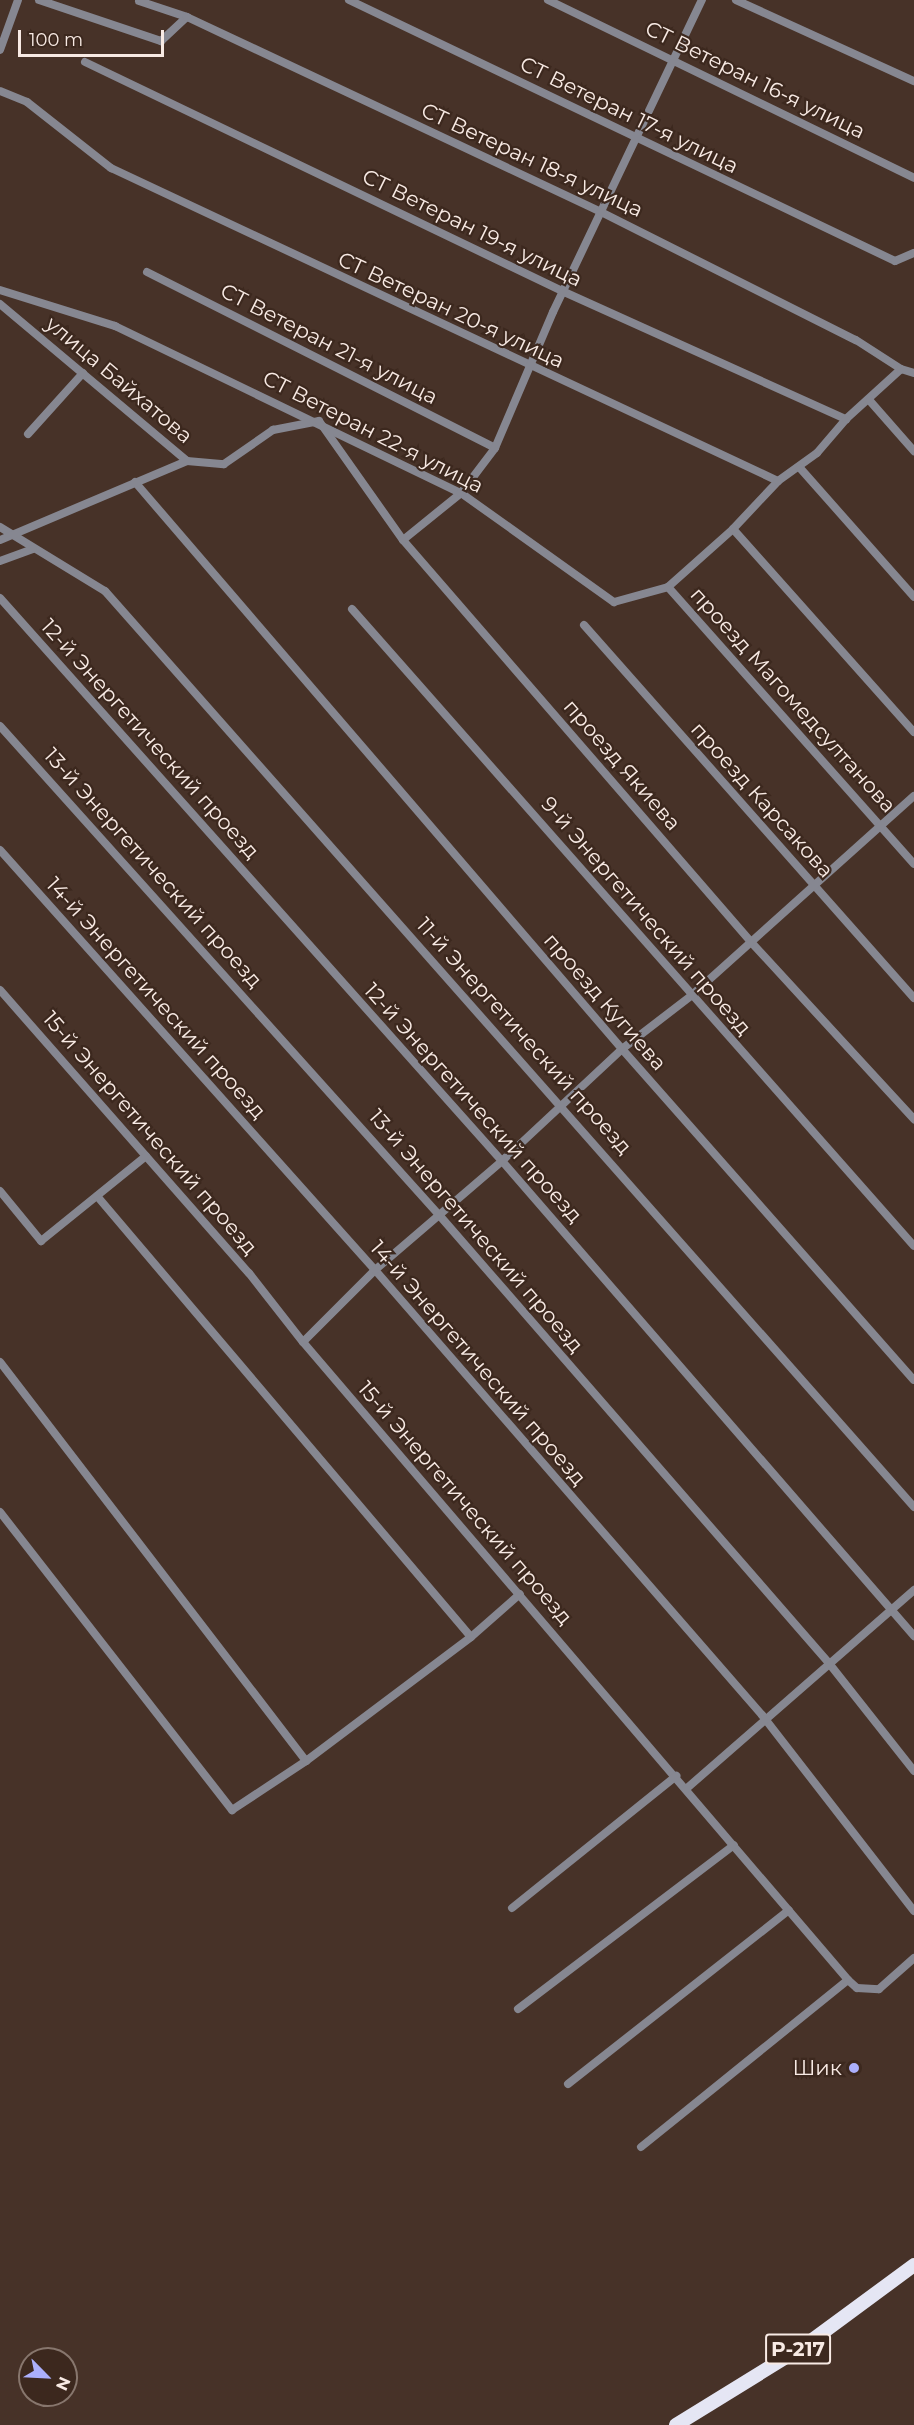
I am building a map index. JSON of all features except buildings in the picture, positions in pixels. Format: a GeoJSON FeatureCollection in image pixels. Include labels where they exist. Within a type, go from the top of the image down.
{"type":"FeatureCollection","features":[{"type":"Feature","properties":{"kind":"highway","name":"Р-217"},"geometry":{"type":"LineString","coordinates":[[676,2425],[807,2344],[914,2265]]}},
{"type":"Feature","properties":{"kind":"street"},"geometry":{"type":"LineString","coordinates":[[0,50],[18,0]]}},
{"type":"Feature","properties":{"kind":"street"},"geometry":{"type":"LineString","coordinates":[[39,0],[161,41],[187,18]]}},
{"type":"Feature","properties":{"kind":"street","name":"СТ Ветеран 17-я улица"},"geometry":{"type":"LineString","coordinates":[[349,0],[635,139],[895,261],[914,253]]}},
{"type":"Feature","properties":{"kind":"street","name":"СТ Ветеран 16-я улица"},"geometry":{"type":"LineString","coordinates":[[548,0],[914,178]]}},
{"type":"Feature","properties":{"kind":"street"},"geometry":{"type":"LineString","coordinates":[[403,540],[461,493],[495,448],[562,291],[702,0]]}},
{"type":"Feature","properties":{"kind":"street"},"geometry":{"type":"LineString","coordinates":[[736,0],[914,81]]}},
{"type":"Feature","properties":{"kind":"street","name":"СТ Ветеран 18-я улица"},"geometry":{"type":"LineString","coordinates":[[139,1],[187,18],[601,212],[856,340],[902,369],[914,373]]}},
{"type":"Feature","properties":{"kind":"street","name":"СТ Ветеран 19-я улица"},"geometry":{"type":"LineString","coordinates":[[86,62],[562,291],[846,419]]}},
{"type":"Feature","properties":{"kind":"street","name":"СТ Ветеран 20-я улица"},"geometry":{"type":"LineString","coordinates":[[0,91],[27,102],[111,168],[529,367],[778,481]]}},
{"type":"Feature","properties":{"kind":"street","name":"СТ Ветеран 21-я улица"},"geometry":{"type":"LineString","coordinates":[[147,272],[495,448]]}},
{"type":"Feature","properties":{"kind":"street","name":"СТ Ветеран 22-я улица"},"geometry":{"type":"LineString","coordinates":[[0,290],[116,326],[319,421],[461,493],[614,602],[668,587]]}},
{"type":"Feature","properties":{"kind":"street","name":"улица Байхатова"},"geometry":{"type":"LineString","coordinates":[[0,304],[187,461],[224,464],[273,430],[319,421]]}},
{"type":"Feature","properties":{"kind":"street"},"geometry":{"type":"LineString","coordinates":[[668,587],[733,529],[778,481],[800,468],[846,419],[870,401],[902,369]]}},
{"type":"Feature","properties":{"kind":"street"},"geometry":{"type":"LineString","coordinates":[[28,434],[83,373]]}},
{"type":"Feature","properties":{"kind":"street"},"geometry":{"type":"LineString","coordinates":[[870,401],[914,451]]}},
{"type":"Feature","properties":{"kind":"street","name":"проезд Якиева"},"geometry":{"type":"LineString","coordinates":[[319,421],[403,540],[751,942],[914,1119]]}},
{"type":"Feature","properties":{"kind":"street"},"geometry":{"type":"LineString","coordinates":[[4,538],[187,461]]}},
{"type":"Feature","properties":{"kind":"street"},"geometry":{"type":"LineString","coordinates":[[800,468],[914,597]]}},
{"type":"Feature","properties":{"kind":"street","name":"проезд Кугиева"},"geometry":{"type":"LineString","coordinates":[[135,482],[272,645],[622,1049],[914,1380]]}},
{"type":"Feature","properties":{"kind":"street","name":"11-й Энергетический проезд"},"geometry":{"type":"LineString","coordinates":[[0,527],[4,538],[33,549],[105,591],[564,1106],[914,1507]]}},
{"type":"Feature","properties":{"kind":"street"},"geometry":{"type":"LineString","coordinates":[[733,529],[914,732]]}},
{"type":"Feature","properties":{"kind":"street"},"geometry":{"type":"LineString","coordinates":[[0,561],[33,549]]}},
{"type":"Feature","properties":{"kind":"street","name":"проезд Магомедсултанова"},"geometry":{"type":"LineString","coordinates":[[668,587],[914,864]]}},
{"type":"Feature","properties":{"kind":"street","name":"12-й Энергетический проезд"},"geometry":{"type":"LineString","coordinates":[[0,598],[502,1161],[914,1636]]}},
{"type":"Feature","properties":{"kind":"street","name":"9-й Энергетический проезд"},"geometry":{"type":"LineString","coordinates":[[352,609],[914,1246]]}},
{"type":"Feature","properties":{"kind":"street","name":"проезд Карсакова"},"geometry":{"type":"LineString","coordinates":[[584,626],[914,998]]}},
{"type":"Feature","properties":{"kind":"street","name":"13-й Энергетический проезд"},"geometry":{"type":"LineString","coordinates":[[0,726],[440,1216],[828,1662],[914,1771]]}},
{"type":"Feature","properties":{"kind":"street"},"geometry":{"type":"LineString","coordinates":[[303,1342],[375,1270],[440,1216],[564,1106],[622,1049],[692,995],[914,796]]}},
{"type":"Feature","properties":{"kind":"street","name":"14-й Энергетический проезд"},"geometry":{"type":"LineString","coordinates":[[0,850],[375,1270],[765,1719],[914,1911]]}},
{"type":"Feature","properties":{"kind":"street","name":"15-й Энергетический проезд"},"geometry":{"type":"LineString","coordinates":[[0,990],[249,1273],[303,1342],[848,1980]]}},
{"type":"Feature","properties":{"kind":"street"},"geometry":{"type":"LineString","coordinates":[[0,1191],[41,1241],[146,1156]]}},
{"type":"Feature","properties":{"kind":"street"},"geometry":{"type":"LineString","coordinates":[[97,1196],[471,1637]]}},
{"type":"Feature","properties":{"kind":"street"},"geometry":{"type":"LineString","coordinates":[[0,1362],[306,1761]]}},
{"type":"Feature","properties":{"kind":"street"},"geometry":{"type":"LineString","coordinates":[[0,1512],[232,1810],[306,1761],[471,1637],[520,1594]]}},
{"type":"Feature","properties":{"kind":"street"},"geometry":{"type":"LineString","coordinates":[[686,1789],[828,1662],[914,1590]]}},
{"type":"Feature","properties":{"kind":"street"},"geometry":{"type":"LineString","coordinates":[[512,1908],[676,1776]]}},
{"type":"Feature","properties":{"kind":"street"},"geometry":{"type":"LineString","coordinates":[[518,2009],[734,1845]]}},
{"type":"Feature","properties":{"kind":"street"},"geometry":{"type":"LineString","coordinates":[[567,2084],[789,1910]]}},
{"type":"Feature","properties":{"kind":"street"},"geometry":{"type":"LineString","coordinates":[[641,2147],[848,1980],[857,1989],[879,1989],[914,1958]]}},
{"type":"Feature","properties":{"kind":"place","name":"Шик"},"geometry":{"type":"Point","coordinates":[854,2068]}}]}
